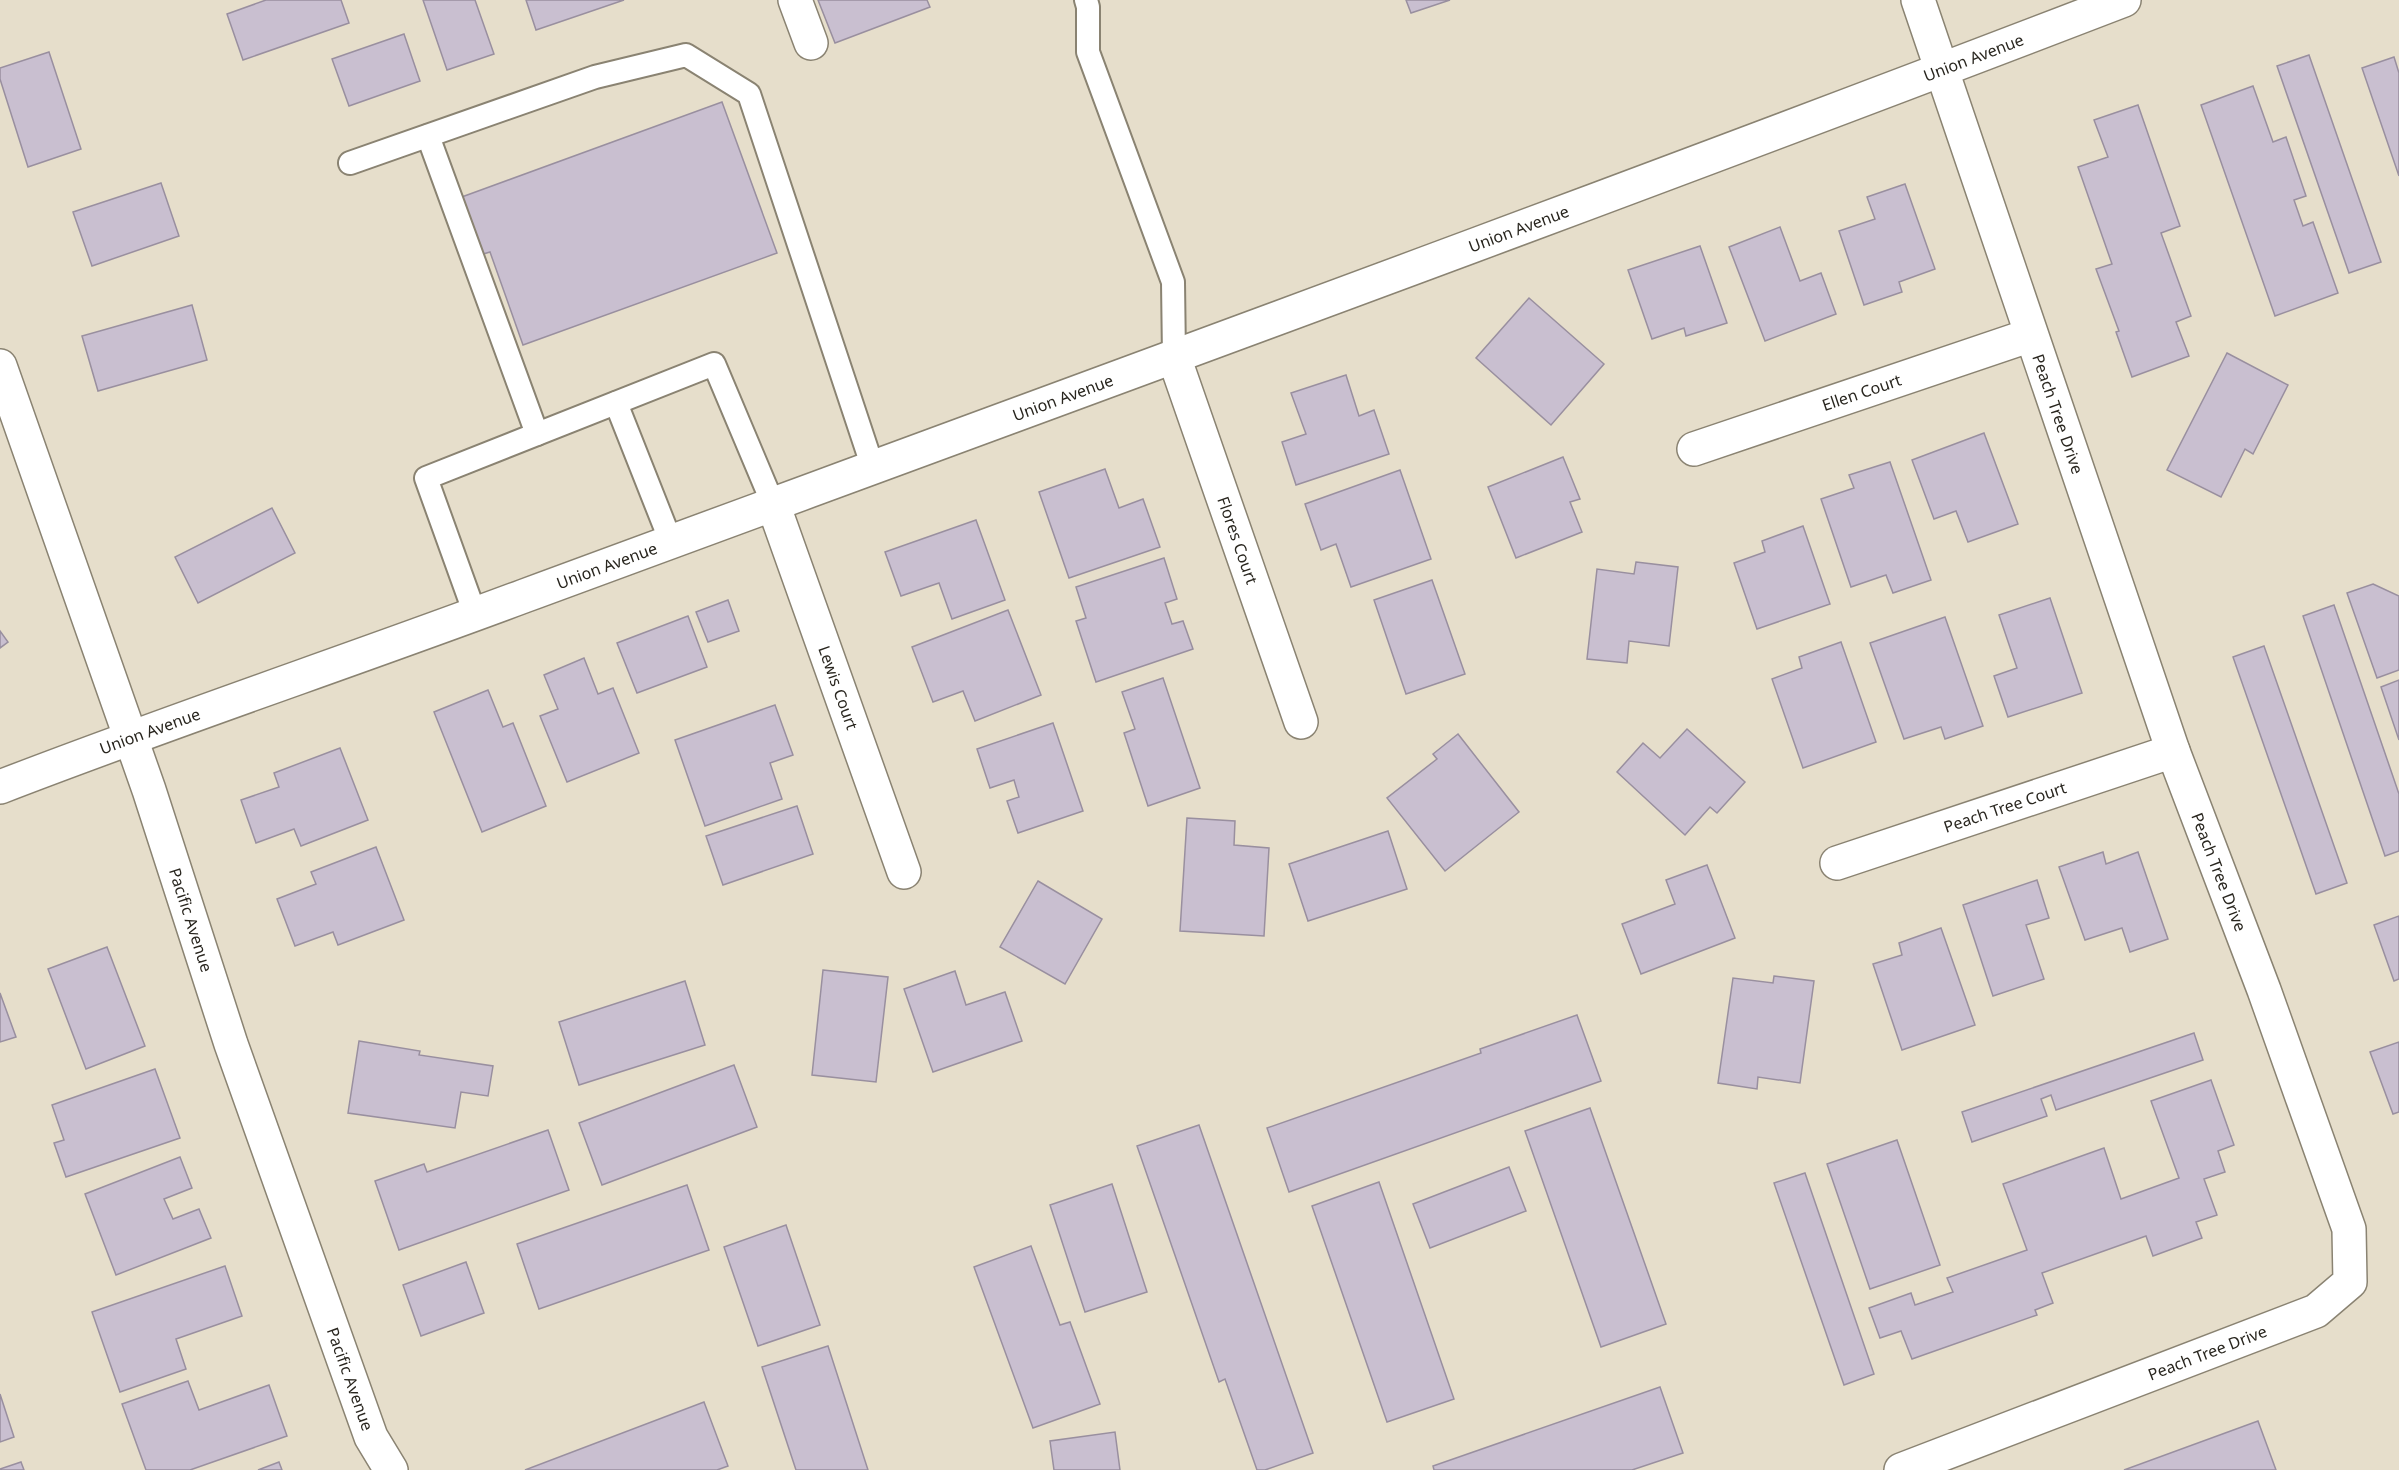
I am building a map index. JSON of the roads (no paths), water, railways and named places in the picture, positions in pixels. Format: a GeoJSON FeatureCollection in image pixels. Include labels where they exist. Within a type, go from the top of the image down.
{"type":"FeatureCollection","features":[{"type":"Feature","properties":{"kind":"street"},"geometry":{"type":"LineString","coordinates":[[795,0],[811,43]]}},
{"type":"Feature","properties":{"kind":"street","name":"Peach Tree Drive"},"geometry":{"type":"LineString","coordinates":[[1901,1470],[2316,1311],[2350,1282],[2349,1229],[2264,990],[2173,750],[1918,0]]}},
{"type":"Feature","properties":{"kind":"street","name":"Union Avenue"},"geometry":{"type":"LineString","coordinates":[[0,787],[130,737],[476,614],[1174,357],[2124,0]]}},
{"type":"Feature","properties":{"kind":"street","name":"Ellen Court"},"geometry":{"type":"LineString","coordinates":[[1694,449],[2031,335]]}},
{"type":"Feature","properties":{"kind":"street","name":"Flores Court"},"geometry":{"type":"LineString","coordinates":[[1174,357],[1302,722]]}},
{"type":"Feature","properties":{"kind":"street","name":"Pacific Avenue"},"geometry":{"type":"LineString","coordinates":[[0,366],[153,801],[231,1044],[371,1437],[391,1470]]}},
{"type":"Feature","properties":{"kind":"street","name":"Lewis Court"},"geometry":{"type":"LineString","coordinates":[[773,504],[904,872]]}},
{"type":"Feature","properties":{"kind":"street","name":"Peach Tree Court"},"geometry":{"type":"LineString","coordinates":[[1837,863],[2173,750]]}},
{"type":"Feature","properties":{"kind":"lane"},"geometry":{"type":"LineString","coordinates":[[1086,0],[1088,52],[1173,282],[1174,357]]}},
{"type":"Feature","properties":{"kind":"lane"},"geometry":{"type":"LineString","coordinates":[[350,163],[595,77],[686,55],[749,94],[873,468]]}},
{"type":"Feature","properties":{"kind":"lane"},"geometry":{"type":"LineString","coordinates":[[428,136],[537,434]]}},
{"type":"Feature","properties":{"kind":"lane"},"geometry":{"type":"LineString","coordinates":[[476,614],[426,478],[714,364],[773,504]]}},
{"type":"Feature","properties":{"kind":"lane"},"geometry":{"type":"LineString","coordinates":[[616,403],[671,542]]}}]}
